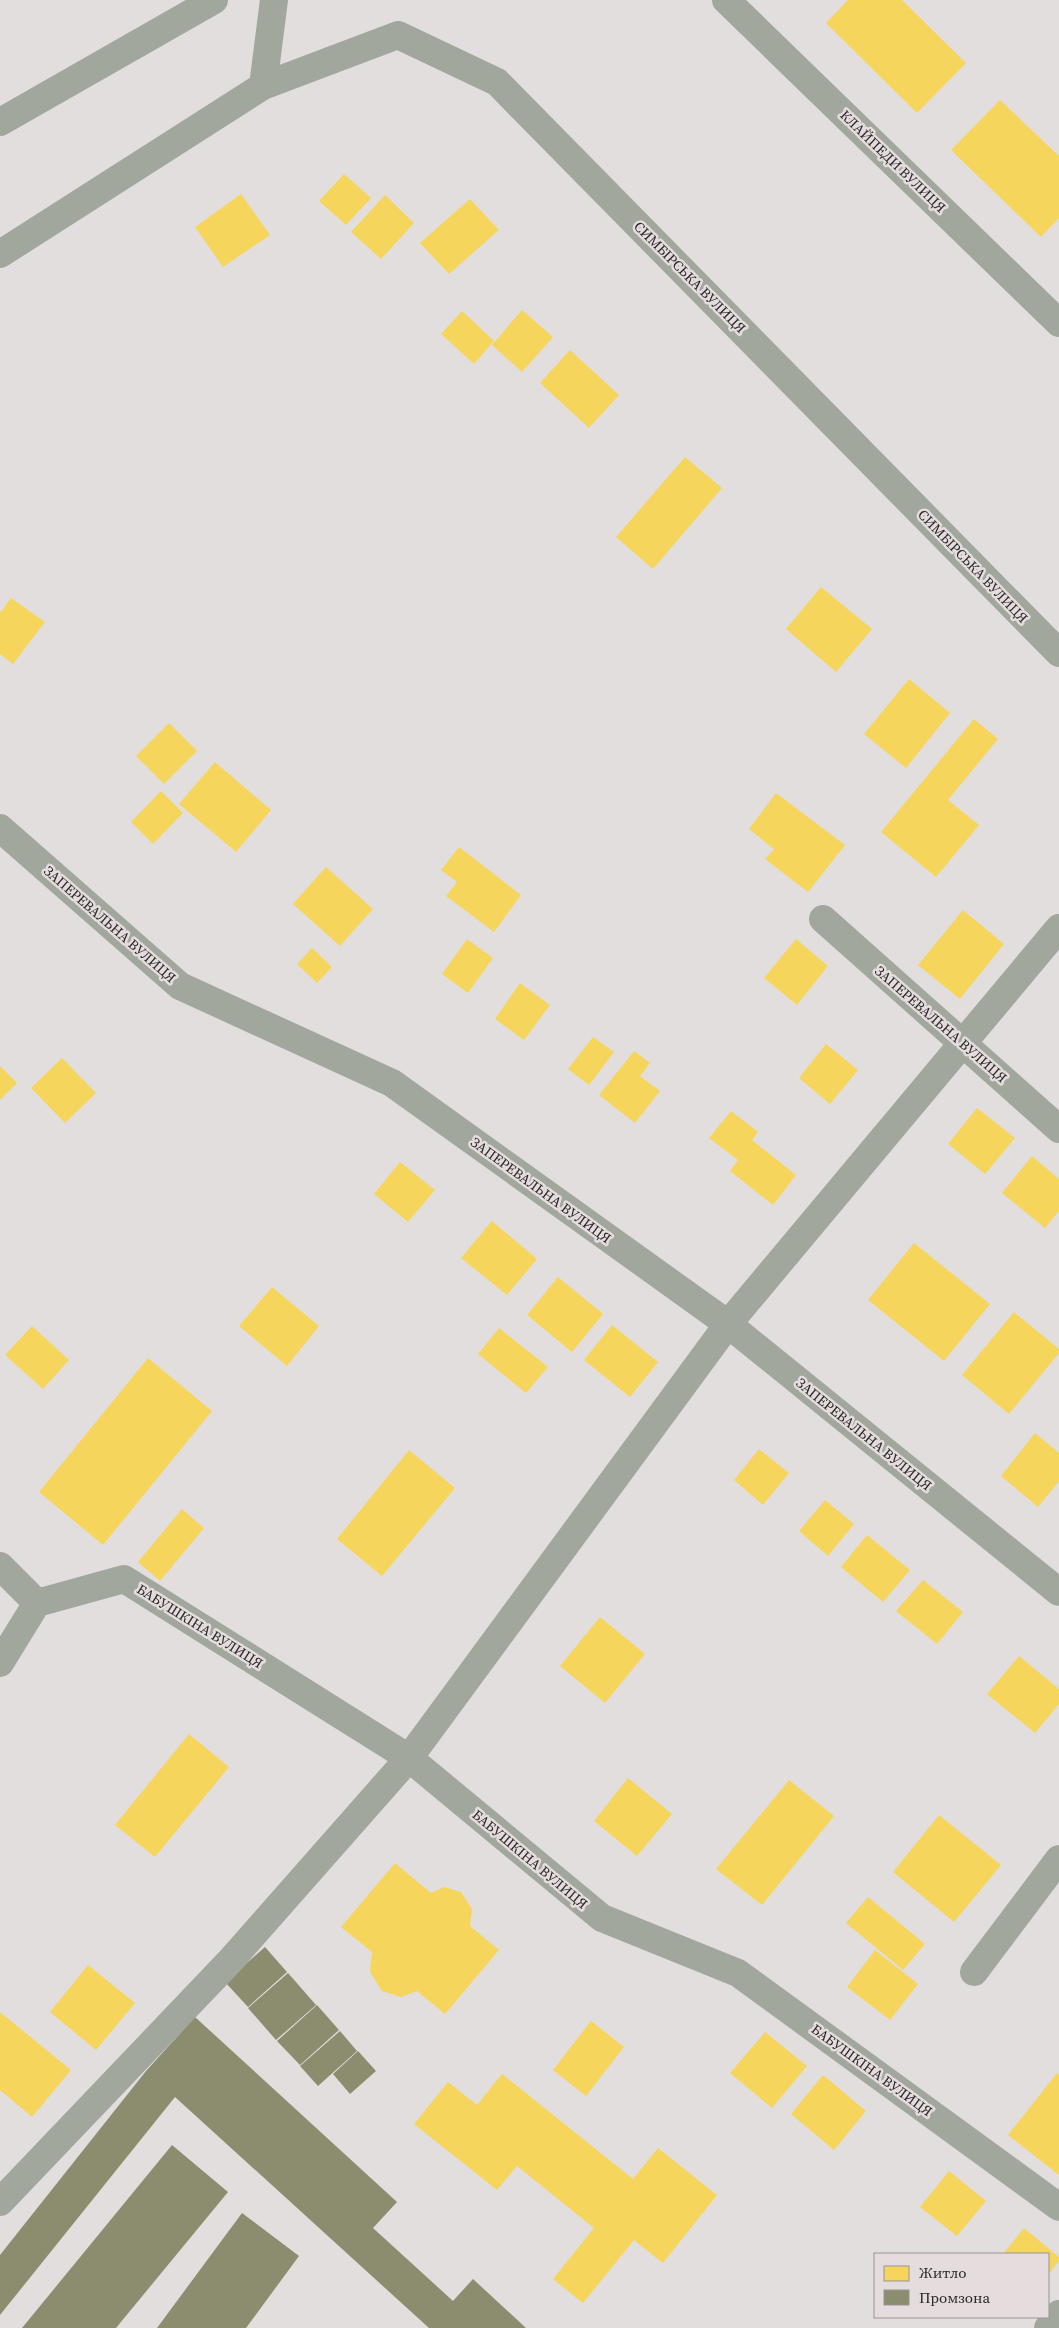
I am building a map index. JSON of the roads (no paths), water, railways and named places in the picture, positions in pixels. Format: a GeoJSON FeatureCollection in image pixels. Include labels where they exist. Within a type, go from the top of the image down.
{"type":"FeatureCollection","features":[{"type":"Feature","properties":{"kind":"street"},"geometry":{"type":"LineString","coordinates":[[0,122],[214,0]]}},
{"type":"Feature","properties":{"kind":"street"},"geometry":{"type":"LineString","coordinates":[[263,86],[274,0]]}},
{"type":"Feature","properties":{"kind":"street","name":"КЛАЙПЕДИ ВУЛИЦЯ"},"geometry":{"type":"LineString","coordinates":[[726,0],[1059,323]]}},
{"type":"Feature","properties":{"kind":"street","name":"СИМБІРСЬКА ВУЛИЦЯ"},"geometry":{"type":"LineString","coordinates":[[0,254],[263,86],[398,35],[497,82],[1059,653]]}},
{"type":"Feature","properties":{"kind":"street","name":"ЗАПЕРЕВАЛЬНА ВУЛИЦЯ"},"geometry":{"type":"LineString","coordinates":[[0,828],[180,986],[392,1083],[728,1324],[1059,1592]]}},
{"type":"Feature","properties":{"kind":"street","name":"ЗАПЕРЕВАЛЬНА ВУЛИЦЯ"},"geometry":{"type":"LineString","coordinates":[[823,919],[1059,1129]]}},
{"type":"Feature","properties":{"kind":"street"},"geometry":{"type":"LineString","coordinates":[[0,2202],[231,1960],[409,1758],[728,1324],[1059,928]]}},
{"type":"Feature","properties":{"kind":"street"},"geometry":{"type":"LineString","coordinates":[[0,1566],[37,1603],[0,1663]]}},
{"type":"Feature","properties":{"kind":"street","name":"БАБУШКІНА ВУЛИЦЯ"},"geometry":{"type":"LineString","coordinates":[[37,1603],[124,1579],[409,1758],[602,1918],[738,1973],[1059,2207]]}},
{"type":"Feature","properties":{"kind":"street"},"geometry":{"type":"LineString","coordinates":[[974,1972],[1059,1859]]}},
{"type":"Feature","properties":{"kind":"street"},"geometry":{"type":"LineString","coordinates":[[1048,2328],[1059,2314]]}}]}
